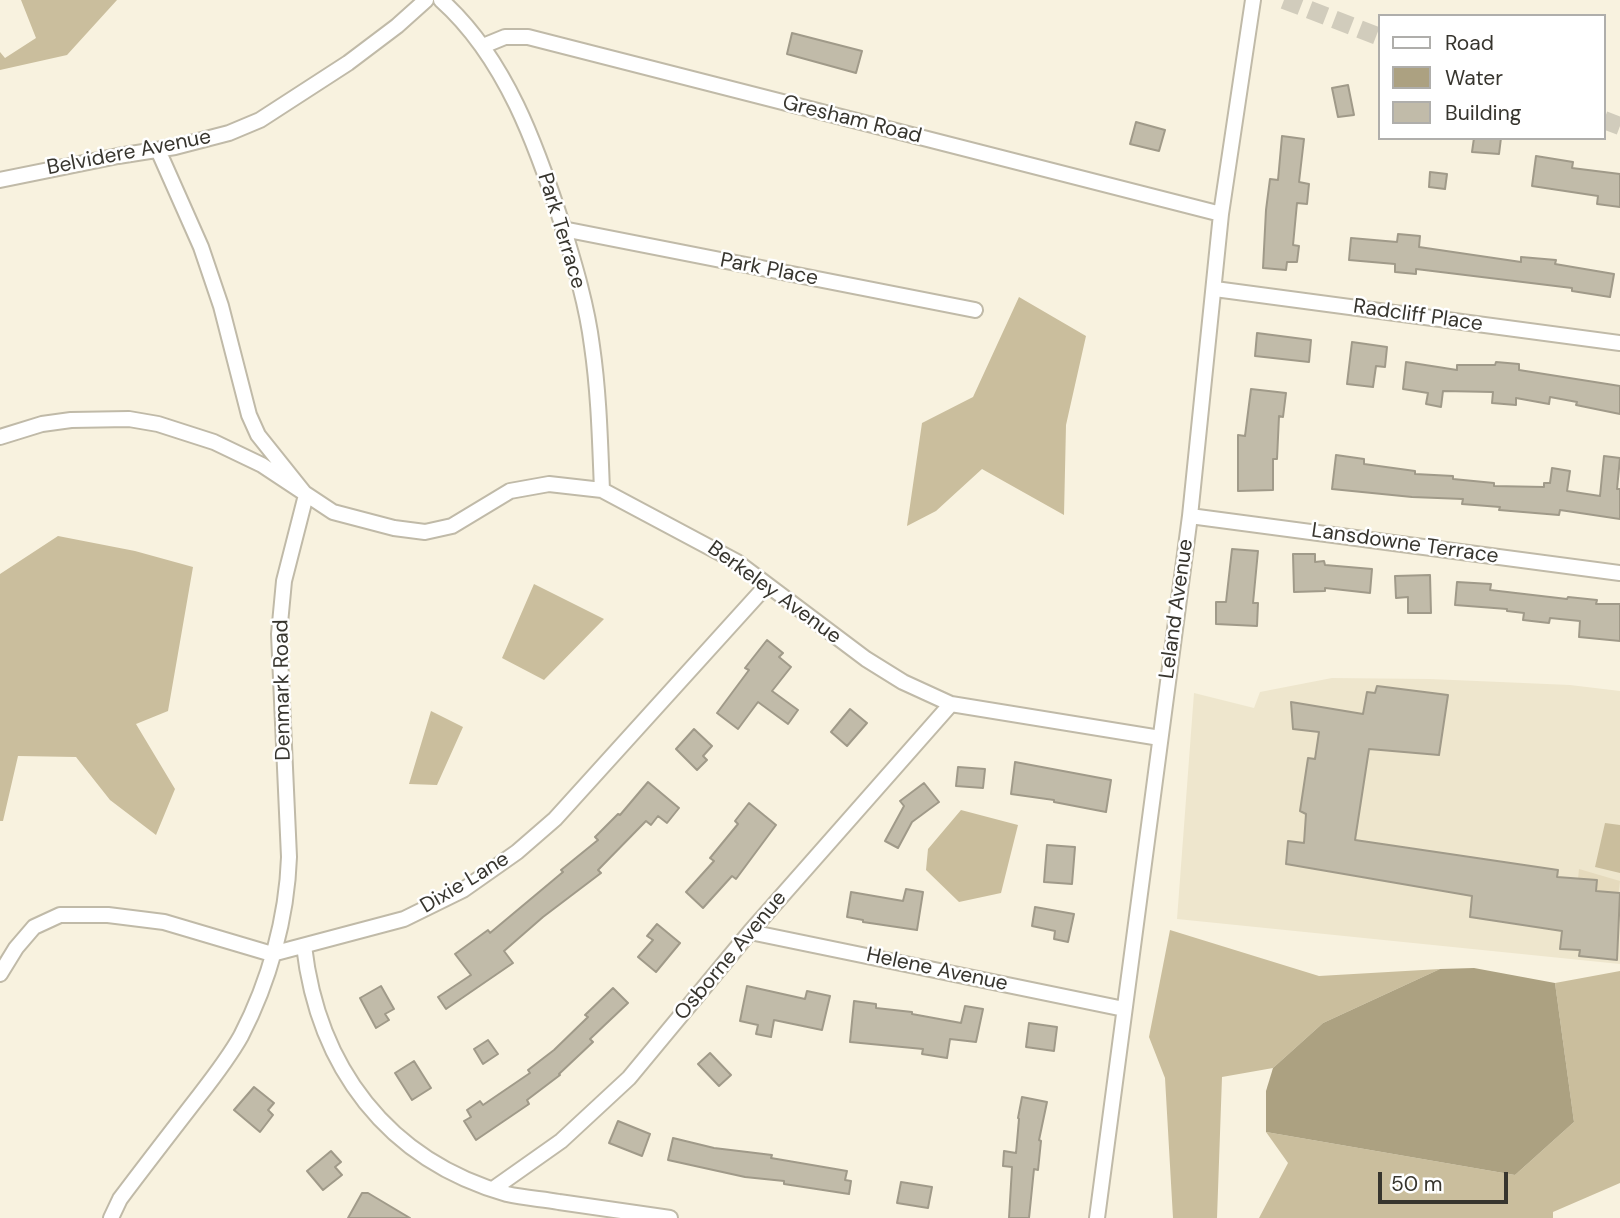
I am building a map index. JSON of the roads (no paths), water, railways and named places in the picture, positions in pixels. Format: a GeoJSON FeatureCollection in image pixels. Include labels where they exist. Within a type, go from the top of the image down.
{"type":"FeatureCollection","features":[{"type":"Feature","properties":{"kind":"street","name":"Belvidere Avenue"},"geometry":{"type":"LineString","coordinates":[[0,180],[33,171],[158,150],[229,133],[260,120],[348,63],[426,0]]}},
{"type":"Feature","properties":{"kind":"street","name":"Park Terrace"},"geometry":{"type":"LineString","coordinates":[[441,0],[483,46],[527,128],[563,229],[576,269],[592,345],[600,422],[602,490]]}},
{"type":"Feature","properties":{"kind":"street","name":"Leland Avenue"},"geometry":{"type":"LineString","coordinates":[[1097,1218],[1190,516],[1221,214],[1253,0]]}},
{"type":"Feature","properties":{"kind":"street","name":"Gresham Road"},"geometry":{"type":"LineString","coordinates":[[483,46],[505,37],[528,37],[1221,214]]}},
{"type":"Feature","properties":{"kind":"street"},"geometry":{"type":"LineString","coordinates":[[158,150],[201,247],[249,415],[258,435],[306,495]]}},
{"type":"Feature","properties":{"kind":"street","name":"Park Place"},"geometry":{"type":"LineString","coordinates":[[563,229],[975,310]]}},
{"type":"Feature","properties":{"kind":"street","name":"Radcliff Place"},"geometry":{"type":"LineString","coordinates":[[1215,289],[1620,343]]}},
{"type":"Feature","properties":{"kind":"street","name":"Berkeley Avenue"},"geometry":{"type":"LineString","coordinates":[[0,437],[42,424],[71,419],[110,418],[159,424],[187,432],[262,465],[333,512],[363,522],[425,532],[452,526],[510,491],[550,484],[602,490],[737,562],[866,659],[904,682],[951,704],[1160,738]]}},
{"type":"Feature","properties":{"kind":"street","name":"Denmark Road"},"geometry":{"type":"LineString","coordinates":[[111,1218],[120,1199],[221,1067],[241,1035],[259,994],[283,920],[288,867],[279,634],[285,581],[306,495]]}},
{"type":"Feature","properties":{"kind":"street","name":"Lansdowne Terrace"},"geometry":{"type":"LineString","coordinates":[[1190,516],[1620,573]]}},
{"type":"Feature","properties":{"kind":"street","name":"Dixie Lane"},"geometry":{"type":"LineString","coordinates":[[272,954],[404,919],[463,890],[517,852],[555,819],[767,585]]}},
{"type":"Feature","properties":{"kind":"street","name":"Osborne Avenue"},"geometry":{"type":"LineString","coordinates":[[492,1189],[561,1141],[629,1078],[750,932],[951,704]]}},
{"type":"Feature","properties":{"kind":"street"},"geometry":{"type":"LineString","coordinates":[[0,974],[16,948],[34,927],[60,915],[108,915],[164,922],[272,954]]}},
{"type":"Feature","properties":{"kind":"street","name":"Helene Avenue"},"geometry":{"type":"LineString","coordinates":[[750,932],[1124,1009]]}},
{"type":"Feature","properties":{"kind":"street"},"geometry":{"type":"LineString","coordinates":[[304,946],[309,983],[323,1029],[349,1080],[366,1103],[393,1131],[430,1160],[456,1175],[510,1195],[670,1218]]}},
{"type":"Feature","properties":{"kind":"water"},"geometry":{"type":"Polygon","coordinates":[[[1474,968],[1555,983],[1574,1122],[1515,1175],[1266,1132],[1266,1091],[1273,1068],[1323,1023],[1440,969],[1474,968]]]}},
{"type":"Feature","properties":{"kind":"tunnel"},"geometry":{"type":"LineString","coordinates":[[1284,0],[1378,36]]}},
{"type":"Feature","properties":{"kind":"tunnel"},"geometry":{"type":"LineString","coordinates":[[1606,121],[1620,126]]}}]}
